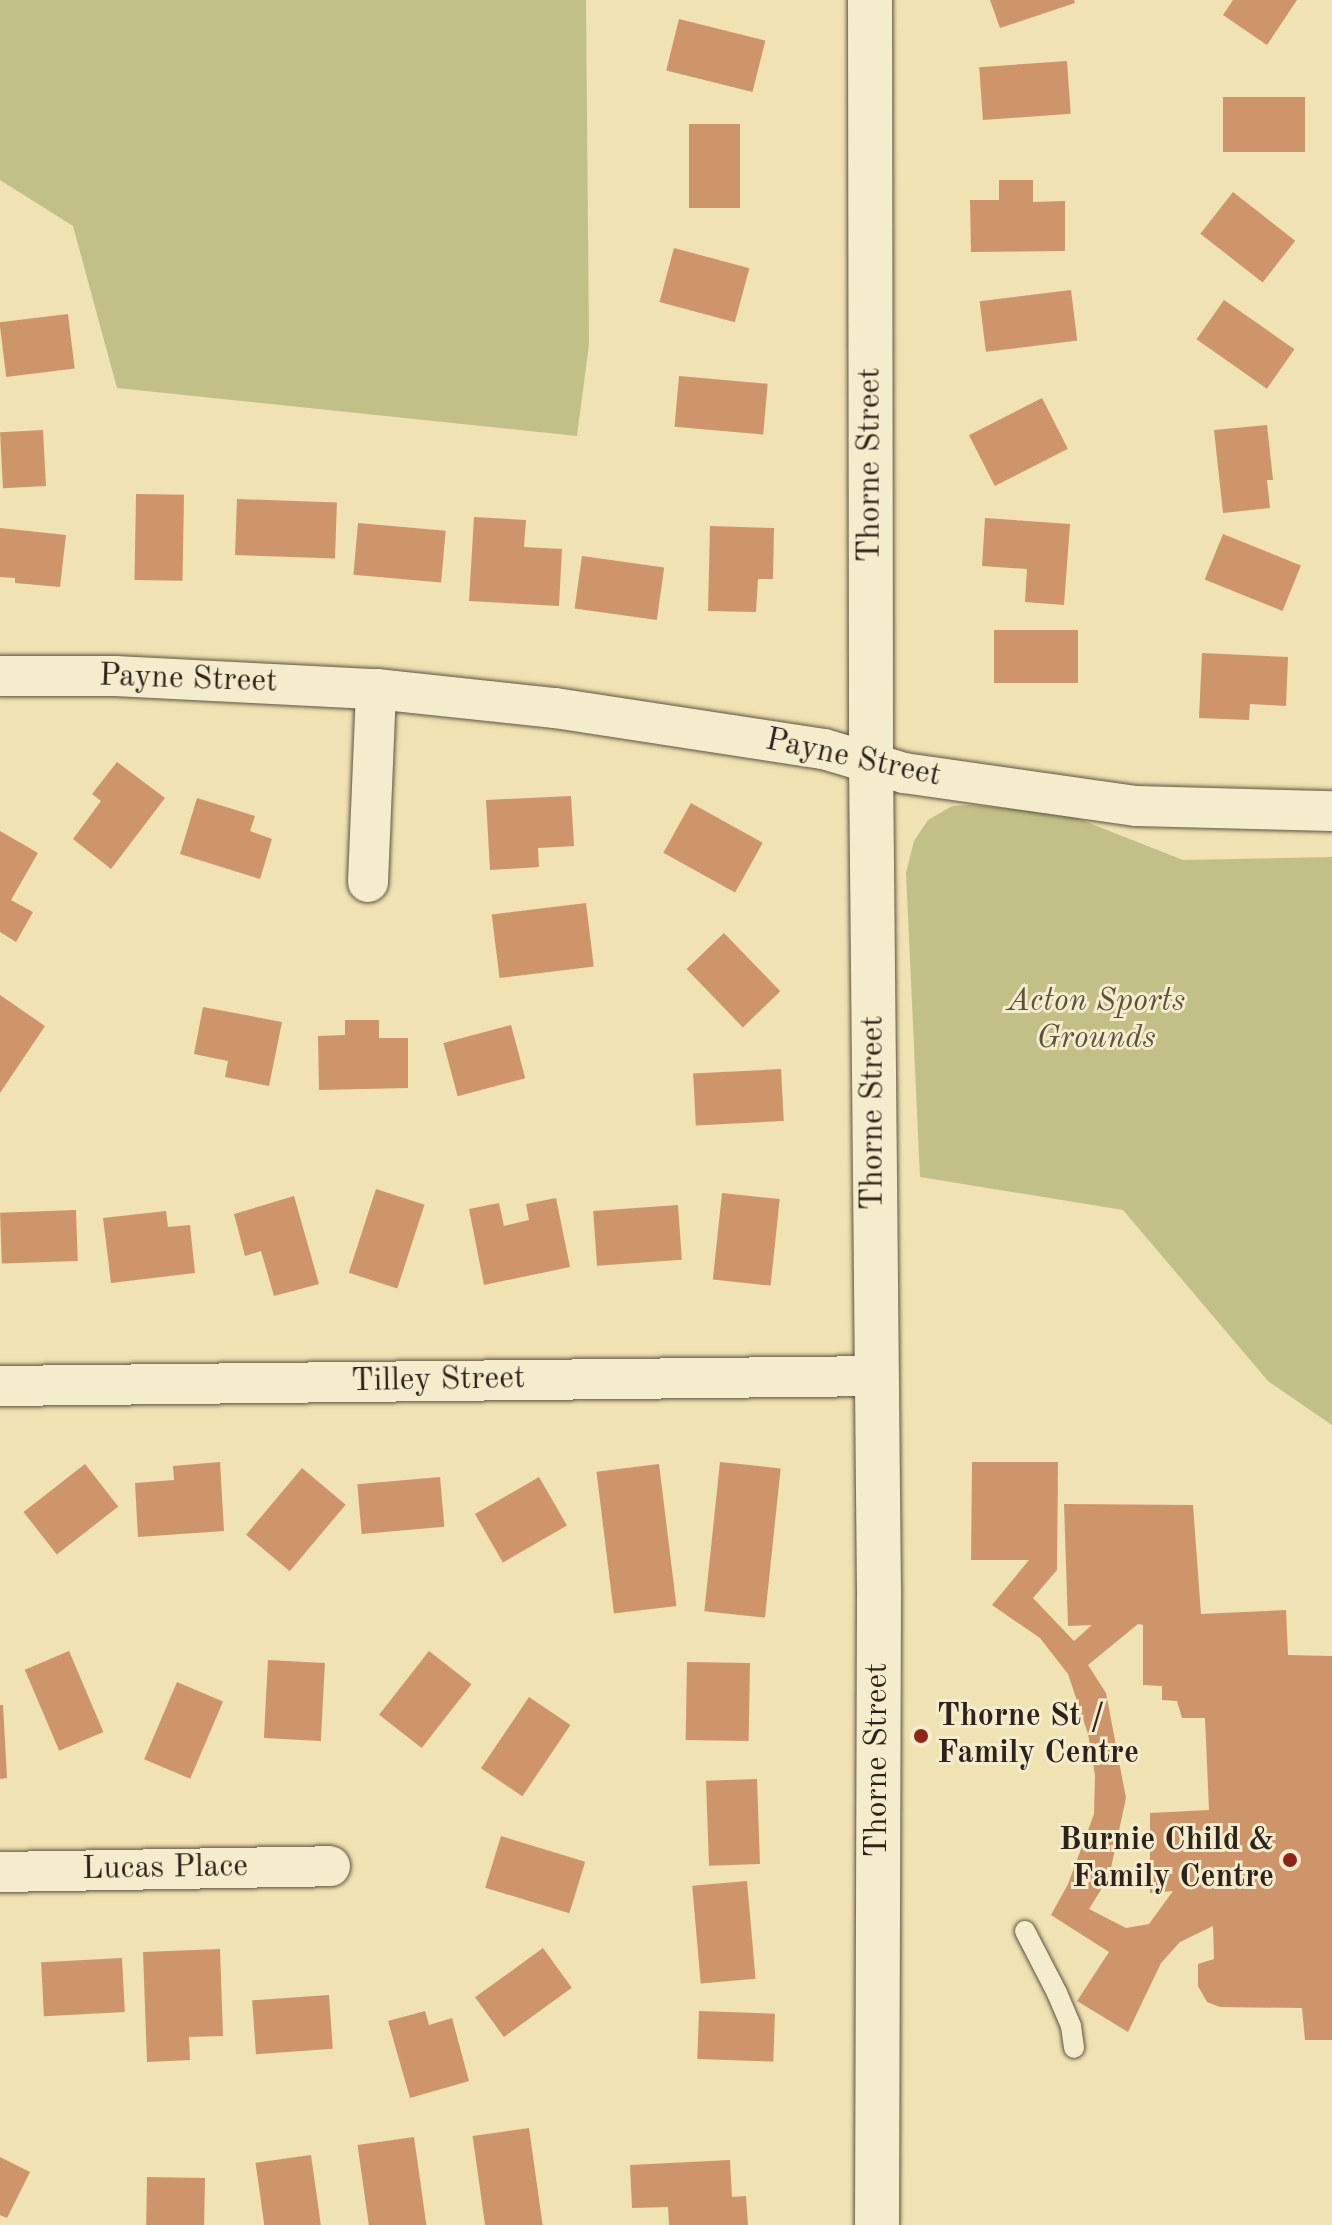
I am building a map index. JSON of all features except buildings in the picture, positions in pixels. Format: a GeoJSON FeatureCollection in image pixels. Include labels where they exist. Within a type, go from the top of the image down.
{"type":"FeatureCollection","features":[{"type":"Feature","properties":{"kind":"street","name":"Thorne Street"},"geometry":{"type":"LineString","coordinates":[[870,0],[871,761],[879,1592],[877,2225]]}},
{"type":"Feature","properties":{"kind":"street","name":"Payne Street"},"geometry":{"type":"LineString","coordinates":[[0,676],[115,676],[376,689],[571,710],[824,749],[904,773],[1136,806],[1332,811]]}},
{"type":"Feature","properties":{"kind":"street"},"geometry":{"type":"LineString","coordinates":[[368,882],[376,689]]}},
{"type":"Feature","properties":{"kind":"street","name":"Tilley Street"},"geometry":{"type":"LineString","coordinates":[[0,1386],[875,1376]]}},
{"type":"Feature","properties":{"kind":"street","name":"Lucas Place"},"geometry":{"type":"LineString","coordinates":[[0,1872],[330,1866]]}},
{"type":"Feature","properties":{"kind":"lane"},"geometry":{"type":"LineString","coordinates":[[1025,1931],[1061,2004],[1074,2048]]}},
{"type":"Feature","properties":{"kind":"green space"},"geometry":{"type":"Polygon","coordinates":[[[0,0],[586,0],[589,344],[577,436],[117,388],[73,226],[0,180],[0,0]]]}},
{"type":"Feature","properties":{"kind":"green space","name":"Acton Sports Grounds"},"geometry":{"type":"Polygon","coordinates":[[[971,805],[1069,815],[1183,860],[1332,857],[1332,1425],[1268,1381],[1123,1210],[920,1177],[906,873],[914,841],[928,820],[952,806],[971,805]]]}},
{"type":"Feature","properties":{"kind":"place","name":"Thorne St / Family Centre"},"geometry":{"type":"Point","coordinates":[921,1736]}},
{"type":"Feature","properties":{"kind":"place","name":"Burnie Child & Family Centre"},"geometry":{"type":"Point","coordinates":[1290,1860]}}]}
